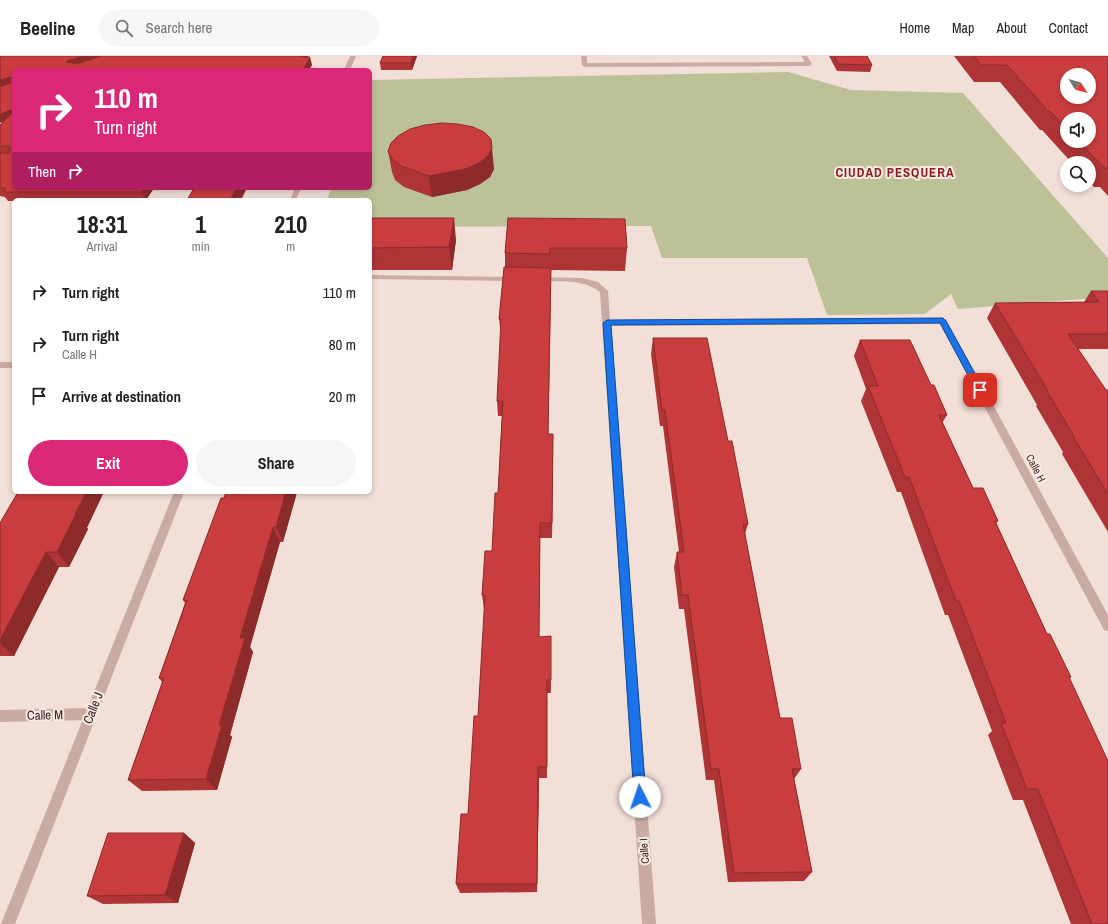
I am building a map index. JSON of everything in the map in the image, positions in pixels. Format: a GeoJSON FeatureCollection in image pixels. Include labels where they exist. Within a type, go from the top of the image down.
{"type":"FeatureCollection","features":[{"type":"Feature","properties":{"kind":"street"},"geometry":{"type":"LineString","coordinates":[[348,68],[353,56]]}},
{"type":"Feature","properties":{"kind":"street"},"geometry":{"type":"LineString","coordinates":[[584,56],[585,65],[809,64],[804,56]]}},
{"type":"Feature","properties":{"kind":"street","name":"Calle I"},"geometry":{"type":"LineString","coordinates":[[372,277],[582,280],[595,284],[604,292],[649,924]]}},
{"type":"Feature","properties":{"kind":"street","name":"Calle H"},"geometry":{"type":"LineString","coordinates":[[607,323],[943,321],[1108,626]]}},
{"type":"Feature","properties":{"kind":"street"},"geometry":{"type":"LineString","coordinates":[[0,365],[12,365]]}},
{"type":"Feature","properties":{"kind":"street","name":"Calle J"},"geometry":{"type":"LineString","coordinates":[[8,924],[177,494]]}},
{"type":"Feature","properties":{"kind":"street","name":"Calle M"},"geometry":{"type":"LineString","coordinates":[[0,716],[91,714]]}},
{"type":"Feature","properties":{"kind":"green space"},"geometry":{"type":"Polygon","coordinates":[[[788,72],[851,90],[963,93],[1108,258],[1108,297],[958,309],[951,294],[925,314],[827,315],[807,258],[662,258],[651,226],[372,227],[372,198],[328,198],[330,190],[372,190],[372,80],[788,72]]]}},
{"type":"Feature","properties":{"kind":"building"},"geometry":{"type":"Polygon","coordinates":[[[0,56],[83,56],[66,62],[77,64],[101,56],[310,57],[304,68],[12,68],[12,110],[0,114],[0,87],[10,83],[11,77],[0,80],[0,56]]]}},
{"type":"Feature","properties":{"kind":"building"},"geometry":{"type":"Polygon","coordinates":[[[383,56],[413,56],[411,63],[380,63],[383,56]]]}},
{"type":"Feature","properties":{"kind":"building"},"geometry":{"type":"Polygon","coordinates":[[[834,56],[867,56],[872,65],[838,64],[834,56]]]}},
{"type":"Feature","properties":{"kind":"building"},"geometry":{"type":"Polygon","coordinates":[[[974,56],[1108,56],[1108,168],[1105,168],[1096,159],[1096,156],[1093,156],[1085,148],[1096,148],[1096,112],[1060,112],[1060,122],[1051,112],[1049,112],[1007,65],[981,65],[974,56]]]}},
{"type":"Feature","properties":{"kind":"building"},"geometry":{"type":"Polygon","coordinates":[[[12,113],[12,190],[143,190],[142,192],[3,192],[6,188],[0,188],[0,153],[9,153],[11,148],[9,146],[0,146],[0,125],[12,113]]]}},
{"type":"Feature","properties":{"kind":"building"},"geometry":{"type":"Polygon","coordinates":[[[442,123],[473,127],[484,132],[491,139],[492,148],[488,156],[479,163],[465,169],[429,176],[401,166],[392,159],[388,151],[391,143],[398,136],[410,129],[442,123]]]}},
{"type":"Feature","properties":{"kind":"building"},"geometry":{"type":"Polygon","coordinates":[[[193,190],[235,190],[231,198],[188,198],[193,190]]]}},
{"type":"Feature","properties":{"kind":"building"},"geometry":{"type":"Polygon","coordinates":[[[372,218],[454,218],[449,247],[372,248],[372,218]]]}},
{"type":"Feature","properties":{"kind":"building"},"geometry":{"type":"Polygon","coordinates":[[[508,218],[625,219],[627,248],[550,248],[550,254],[505,253],[508,218]]]}},
{"type":"Feature","properties":{"kind":"building"},"geometry":{"type":"Polygon","coordinates":[[[504,267],[551,268],[548,434],[553,434],[552,523],[540,523],[539,637],[551,636],[551,680],[547,680],[547,767],[538,767],[537,884],[456,884],[461,814],[468,814],[474,716],[478,716],[485,595],[482,595],[485,551],[492,551],[495,493],[498,493],[503,401],[497,401],[501,319],[499,319],[504,267]]]}},
{"type":"Feature","properties":{"kind":"building"},"geometry":{"type":"Polygon","coordinates":[[[1091,291],[1108,291],[1108,334],[1068,334],[1106,390],[1108,390],[1108,494],[995,303],[1099,302],[1091,291]]]}},
{"type":"Feature","properties":{"kind":"building"},"geometry":{"type":"Polygon","coordinates":[[[653,338],[707,338],[728,441],[732,441],[748,524],[743,524],[780,718],[792,718],[801,769],[792,769],[812,872],[734,873],[719,769],[711,769],[688,595],[682,595],[677,552],[684,552],[665,410],[662,410],[653,338]]]}},
{"type":"Feature","properties":{"kind":"building"},"geometry":{"type":"Polygon","coordinates":[[[860,340],[910,340],[931,385],[934,385],[947,415],[939,415],[973,488],[983,488],[998,521],[995,521],[1047,634],[1050,634],[1071,677],[1069,677],[1108,761],[1108,924],[1092,924],[1038,789],[1027,789],[1001,723],[1006,723],[959,601],[956,601],[909,477],[905,477],[868,386],[878,386],[860,340]]]}},
{"type":"Feature","properties":{"kind":"building"},"geometry":{"type":"Polygon","coordinates":[[[17,494],[85,494],[57,552],[46,552],[0,640],[0,523],[17,494]]]}},
{"type":"Feature","properties":{"kind":"building"},"geometry":{"type":"Polygon","coordinates":[[[225,494],[285,494],[276,527],[273,527],[240,638],[245,638],[219,725],[222,725],[206,779],[128,780],[164,678],[159,678],[187,600],[183,600],[221,498],[224,498],[225,494]]]}},
{"type":"Feature","properties":{"kind":"building"},"geometry":{"type":"Polygon","coordinates":[[[108,833],[184,833],[165,895],[87,896],[108,833]]]}},
{"type":"Feature","properties":{"kind":"district","name":"CIUDAD PESQUERA"},"geometry":{"type":"Point","coordinates":[895,172]}},
{"type":"Feature","properties":{"kind":"route"},"geometry":{"type":"LineString","coordinates":[[640,797],[607,323],[943,321],[980,390]]}}]}
